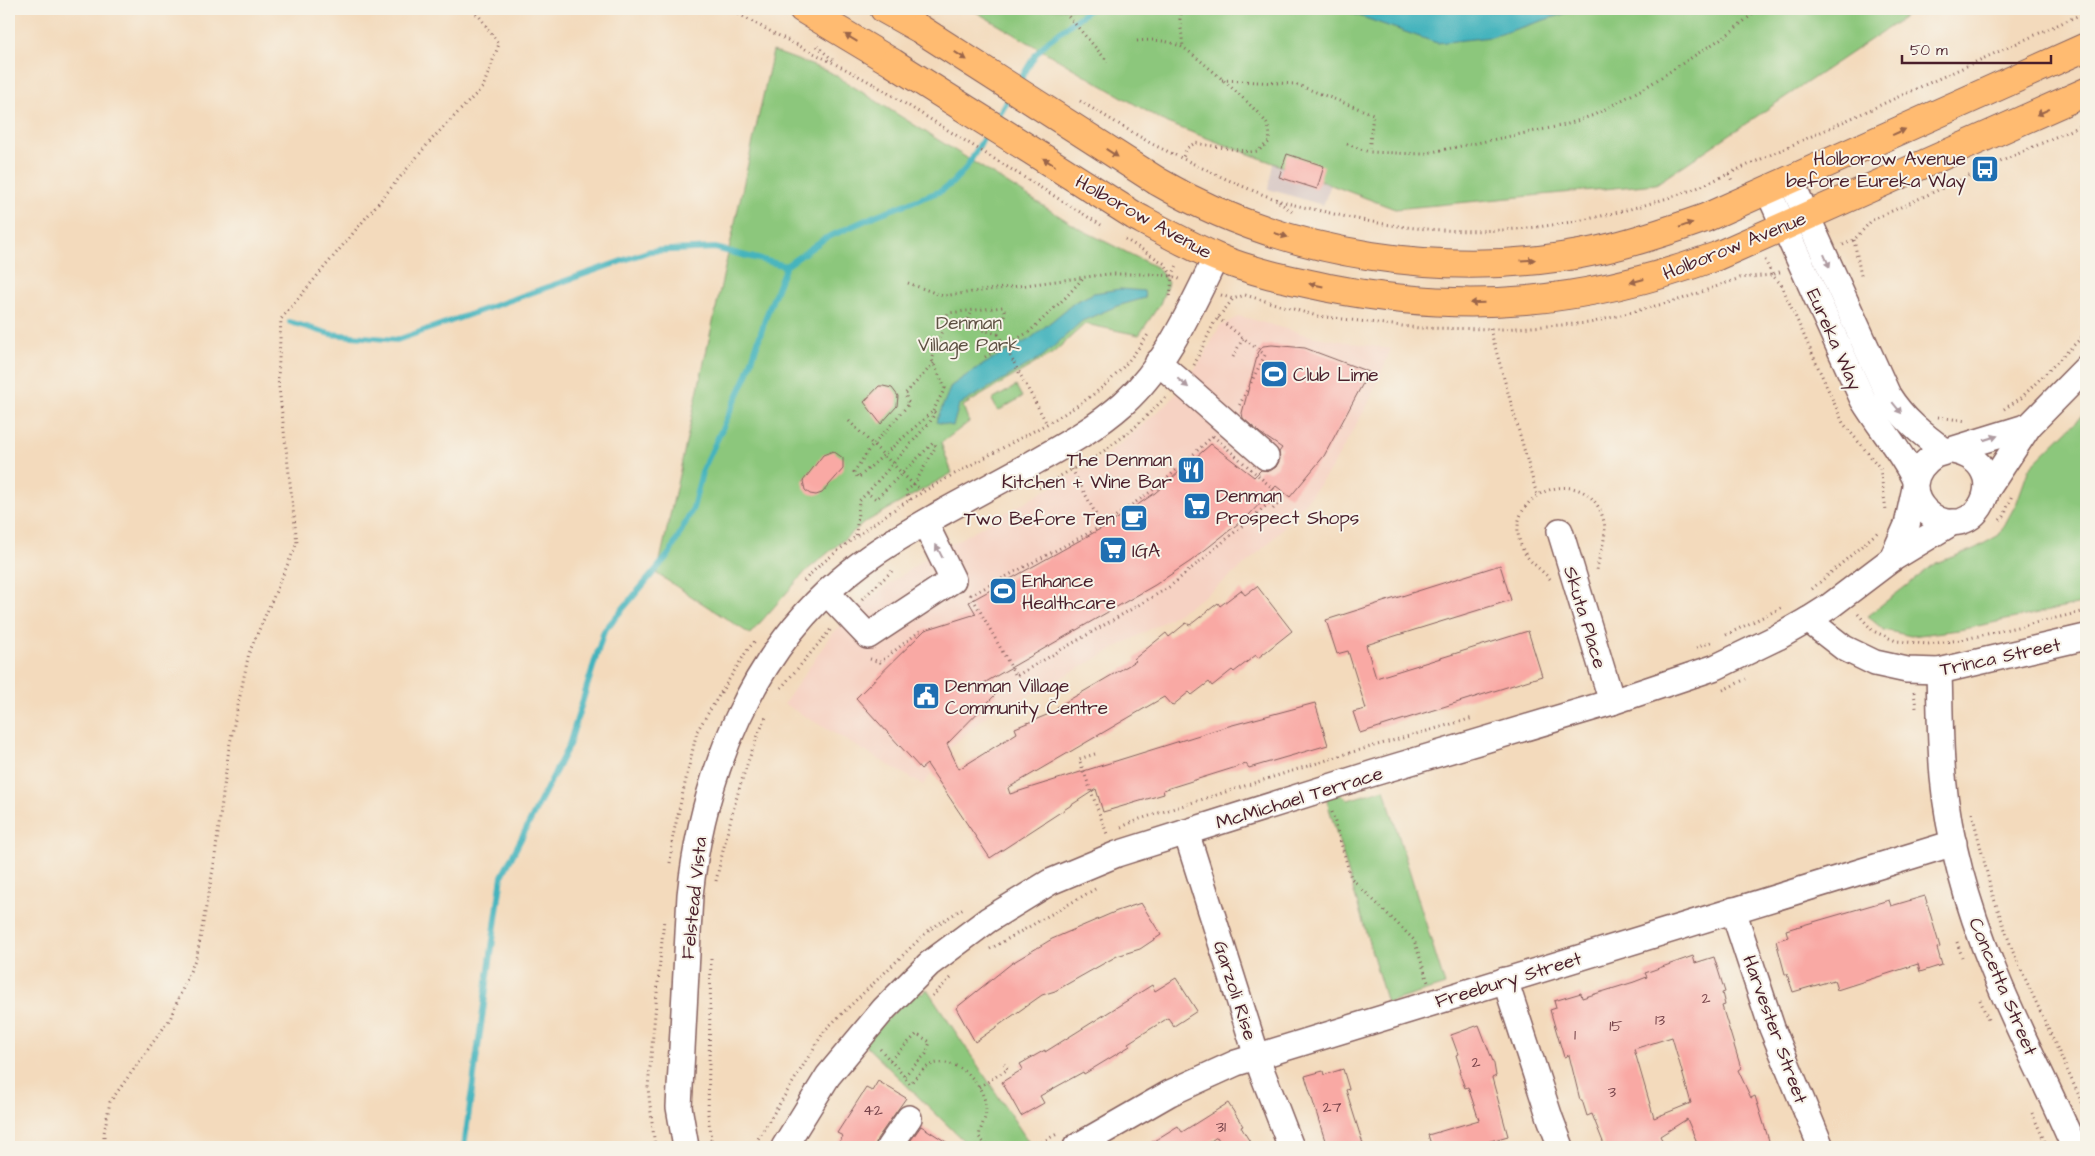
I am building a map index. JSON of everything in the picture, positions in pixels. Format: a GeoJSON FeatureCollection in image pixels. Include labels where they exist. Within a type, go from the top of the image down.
{"type":"FeatureCollection","features":[{"type":"Feature","properties":{"kind":"main road","name":"Holborow Avenue"},"geometry":{"type":"LineString","coordinates":[[803,9],[893,63],[1128,226],[1259,272],[1364,294],[1397,299],[1452,303],[1544,299],[1603,290],[1665,274],[1717,256],[1796,222],[2086,92]]}},
{"type":"Feature","properties":{"kind":"main road","name":"Holborow Avenue"},"geometry":{"type":"LineString","coordinates":[[884,9],[1185,198],[1234,219],[1289,237],[1346,251],[1400,259],[1462,263],[1530,261],[1599,250],[1657,235],[1705,218],[1779,186],[2086,47]]}},
{"type":"Feature","properties":{"kind":"main road","name":"Felstead Vista"},"geometry":{"type":"LineString","coordinates":[[1216,257],[1234,219]]}},
{"type":"Feature","properties":{"kind":"street","name":"Eureka Way"},"geometry":{"type":"LineString","coordinates":[[1779,186],[1796,222],[1896,408],[1916,429],[1949,451]]}},
{"type":"Feature","properties":{"kind":"street","name":"Eureka Way"},"geometry":{"type":"LineString","coordinates":[[1796,222],[1863,400],[1906,460],[1915,484]]}},
{"type":"Feature","properties":{"kind":"street","name":"Felstead Vista"},"geometry":{"type":"LineString","coordinates":[[686,1147],[679,1107],[690,895],[699,830],[716,769],[740,712],[770,659],[788,635],[849,572],[895,540],[1086,433],[1124,403],[1141,385],[1171,345],[1216,257]]}},
{"type":"Feature","properties":{"kind":"street"},"geometry":{"type":"LineString","coordinates":[[1158,362],[1207,404],[1220,434],[1266,457]]}},
{"type":"Feature","properties":{"kind":"street"},"geometry":{"type":"LineString","coordinates":[[2029,426],[1935,454],[1926,461],[1919,469],[1915,484],[1917,499],[1923,509],[1931,517],[1941,521],[1953,522],[1963,520],[1972,515],[1982,504],[1987,490],[2029,426],[2086,368]]}},
{"type":"Feature","properties":{"kind":"street"},"geometry":{"type":"LineString","coordinates":[[1949,451],[1964,453],[1974,459],[1981,467],[1986,478],[1987,490]]}},
{"type":"Feature","properties":{"kind":"street","name":"McMichael Terrace"},"geometry":{"type":"LineString","coordinates":[[1892,559],[1907,525],[1915,484]]}},
{"type":"Feature","properties":{"kind":"street","name":"McMichael Terrace"},"geometry":{"type":"LineString","coordinates":[[784,1147],[828,1076],[876,1017],[929,964],[988,920],[1050,882],[1117,854],[1612,702],[1716,666],[1778,637],[1806,608],[1830,606],[1892,559],[1953,522]]}},
{"type":"Feature","properties":{"kind":"street"},"geometry":{"type":"LineString","coordinates":[[827,593],[868,636],[953,580],[925,523]]}},
{"type":"Feature","properties":{"kind":"street","name":"Skuta Place"},"geometry":{"type":"LineString","coordinates":[[1560,531],[1612,702]]}},
{"type":"Feature","properties":{"kind":"street","name":"Trinca Street"},"geometry":{"type":"LineString","coordinates":[[1806,608],[1844,648],[1875,663],[1908,670],[1940,671],[2086,637]]}},
{"type":"Feature","properties":{"kind":"street","name":"Concetta Street"},"geometry":{"type":"LineString","coordinates":[[1940,671],[1939,713],[1943,778],[1954,843],[1972,909],[1994,971],[2074,1147]]}},
{"type":"Feature","properties":{"kind":"street","name":"Garzoli Rise"},"geometry":{"type":"LineString","coordinates":[[1186,832],[1258,1056],[1291,1147]]}},
{"type":"Feature","properties":{"kind":"street","name":"Freebury Street"},"geometry":{"type":"LineString","coordinates":[[1068,1140],[1229,1065],[1954,843]]}},
{"type":"Feature","properties":{"kind":"street","name":"Harvester Street"},"geometry":{"type":"LineString","coordinates":[[1733,910],[1772,1028],[1821,1147]]}},
{"type":"Feature","properties":{"kind":"street"},"geometry":{"type":"LineString","coordinates":[[1505,980],[1561,1147]]}},
{"type":"Feature","properties":{"kind":"street"},"geometry":{"type":"LineString","coordinates":[[889,1147],[909,1118]]}},
{"type":"Feature","properties":{"kind":"path"},"geometry":{"type":"LineString","coordinates":[[104,1147],[104,1133],[110,1102],[170,1019],[197,955],[214,864],[229,748],[249,653],[297,543],[278,379],[281,318],[432,139],[483,87],[499,44],[479,16],[470,9]]}},
{"type":"Feature","properties":{"kind":"path"},"geometry":{"type":"LineString","coordinates":[[730,9],[771,33],[839,65],[875,85],[1104,226]]}},
{"type":"Feature","properties":{"kind":"path"},"geometry":{"type":"LineString","coordinates":[[1062,9],[1092,41],[1108,62]]}},
{"type":"Feature","properties":{"kind":"path"},"geometry":{"type":"LineString","coordinates":[[1182,9],[1180,19],[1183,48]]}},
{"type":"Feature","properties":{"kind":"path"},"geometry":{"type":"LineString","coordinates":[[1347,144],[1370,152],[1422,154],[1564,125],[1594,115],[1646,87],[1728,34],[1759,9]]}},
{"type":"Feature","properties":{"kind":"path"},"geometry":{"type":"LineString","coordinates":[[1072,96],[1127,130],[1175,155],[1217,176],[1277,200],[1387,226],[1456,231],[1516,230],[1595,218],[1636,209],[1696,188],[2086,12]]}},
{"type":"Feature","properties":{"kind":"path"},"geometry":{"type":"LineString","coordinates":[[1137,41],[1152,39],[1167,41],[1183,48],[1222,80],[1266,122],[1270,130],[1269,142],[1258,151],[1250,152],[1195,143],[1187,148],[1182,158]]}},
{"type":"Feature","properties":{"kind":"path"},"geometry":{"type":"LineString","coordinates":[[1222,80],[1295,84],[1373,114],[1370,152]]}},
{"type":"Feature","properties":{"kind":"path"},"geometry":{"type":"LineString","coordinates":[[1862,284],[1854,240],[1872,220],[2086,123]]}},
{"type":"Feature","properties":{"kind":"path"},"geometry":{"type":"LineString","coordinates":[[1128,226],[1166,264],[1172,276],[1169,305]]}},
{"type":"Feature","properties":{"kind":"path"},"geometry":{"type":"LineString","coordinates":[[908,284],[943,296],[1124,274],[1172,276]]}},
{"type":"Feature","properties":{"kind":"path"},"geometry":{"type":"LineString","coordinates":[[1081,465],[1132,430],[1182,383],[1192,369],[1218,318],[1233,299],[1245,294],[1317,316],[1420,328],[1490,329],[1590,323],[1682,299],[1740,278],[1772,275],[1781,284],[1843,423],[1880,468],[1887,514]]}},
{"type":"Feature","properties":{"kind":"path"},"geometry":{"type":"LineString","coordinates":[[985,357],[1029,332],[1066,298],[1084,278]]}},
{"type":"Feature","properties":{"kind":"path"},"geometry":{"type":"LineString","coordinates":[[933,362],[945,388],[933,411],[858,478],[854,472],[873,446],[909,404],[905,394],[933,362],[948,314],[1003,308],[1005,313],[998,334]]}},
{"type":"Feature","properties":{"kind":"path"},"geometry":{"type":"LineString","coordinates":[[968,320],[972,311]]}},
{"type":"Feature","properties":{"kind":"path"},"geometry":{"type":"LineString","coordinates":[[1218,318],[1265,355],[1236,413],[1220,434],[1160,485],[1102,526],[971,595],[1016,676],[1168,588],[1268,506],[1278,493]]}},
{"type":"Feature","properties":{"kind":"path"},"geometry":{"type":"LineString","coordinates":[[944,323],[968,320],[982,330],[998,334],[1102,526]]}},
{"type":"Feature","properties":{"kind":"path"},"geometry":{"type":"LineString","coordinates":[[849,421],[883,456],[914,484],[925,491],[1047,424],[1099,390],[1133,357],[1154,327]]}},
{"type":"Feature","properties":{"kind":"path"},"geometry":{"type":"LineString","coordinates":[[1490,329],[1538,495]]}},
{"type":"Feature","properties":{"kind":"path"},"geometry":{"type":"LineString","coordinates":[[1997,413],[2022,398],[2086,333]]}},
{"type":"Feature","properties":{"kind":"path"},"geometry":{"type":"LineString","coordinates":[[1233,357],[1244,338]]}},
{"type":"Feature","properties":{"kind":"path"},"geometry":{"type":"LineString","coordinates":[[856,536],[860,501],[930,422],[935,413],[933,411]]}},
{"type":"Feature","properties":{"kind":"path"},"geometry":{"type":"LineString","coordinates":[[1930,412],[1938,417],[1973,422]]}},
{"type":"Feature","properties":{"kind":"path"},"geometry":{"type":"LineString","coordinates":[[866,493],[876,499],[933,443],[936,446],[914,484],[906,491],[910,500]]}},
{"type":"Feature","properties":{"kind":"path"},"geometry":{"type":"LineString","coordinates":[[1268,485],[1283,499],[1273,509]]}},
{"type":"Feature","properties":{"kind":"path"},"geometry":{"type":"LineString","coordinates":[[1569,487],[1588,496],[1601,511],[1605,524],[1597,570],[1599,578]]}},
{"type":"Feature","properties":{"kind":"path"},"geometry":{"type":"LineString","coordinates":[[1806,608],[1883,528]]}},
{"type":"Feature","properties":{"kind":"path"},"geometry":{"type":"LineString","coordinates":[[777,694],[821,639],[883,578],[898,567]]}},
{"type":"Feature","properties":{"kind":"path"},"geometry":{"type":"LineString","coordinates":[[1693,649],[1711,643],[1788,604]]}},
{"type":"Feature","properties":{"kind":"path"},"geometry":{"type":"LineString","coordinates":[[1858,614],[1873,631],[1896,641],[1928,644],[1961,640],[2086,611]]}},
{"type":"Feature","properties":{"kind":"path"},"geometry":{"type":"LineString","coordinates":[[1914,690],[1916,709]]}},
{"type":"Feature","properties":{"kind":"path"},"geometry":{"type":"LineString","coordinates":[[716,882],[733,805],[757,736],[769,711]]}},
{"type":"Feature","properties":{"kind":"path"},"geometry":{"type":"LineString","coordinates":[[1098,838],[1140,819],[1349,753],[1478,717]]}},
{"type":"Feature","properties":{"kind":"path"},"geometry":{"type":"LineString","coordinates":[[1095,754],[1079,759],[1107,834]]}},
{"type":"Feature","properties":{"kind":"path"},"geometry":{"type":"LineString","coordinates":[[1972,811],[1992,893],[2013,952],[2086,1110]]}},
{"type":"Feature","properties":{"kind":"path"},"geometry":{"type":"LineString","coordinates":[[1332,812],[1351,878],[1414,940],[1435,1002]]}},
{"type":"Feature","properties":{"kind":"path"},"geometry":{"type":"LineString","coordinates":[[985,952],[1100,887]]}},
{"type":"Feature","properties":{"kind":"path"},"geometry":{"type":"LineString","coordinates":[[753,1147],[825,1030],[929,930],[969,904]]}},
{"type":"Feature","properties":{"kind":"path"},"geometry":{"type":"LineString","coordinates":[[711,956],[708,1114],[712,1147]]}},
{"type":"Feature","properties":{"kind":"path"},"geometry":{"type":"LineString","coordinates":[[927,1000],[955,974]]}},
{"type":"Feature","properties":{"kind":"path"},"geometry":{"type":"LineString","coordinates":[[890,1060],[917,1034],[930,1042],[926,1054],[904,1076]]}},
{"type":"Feature","properties":{"kind":"path"},"geometry":{"type":"LineString","coordinates":[[876,1054],[887,1042]]}},
{"type":"Feature","properties":{"kind":"path"},"geometry":{"type":"LineString","coordinates":[[880,1049],[910,1084],[925,1068],[936,1062],[954,1064],[982,1090],[986,1110],[979,1136],[986,1145],[992,1147]]}},
{"type":"Feature","properties":{"kind":"path"},"geometry":{"type":"LineString","coordinates":[[979,1087],[1008,1069],[1004,1064]]}},
{"type":"Feature","properties":{"kind":"path"},"geometry":{"type":"LineString","coordinates":[[1033,1147],[1068,1140]]}},
{"type":"Feature","properties":{"kind":"shaded area"},"geometry":{"type":"Polygon","coordinates":[[[1285,105],[1354,124],[1323,205],[1268,189],[1285,105]]]}},
{"type":"Feature","properties":{"kind":"shaded area"},"geometry":{"type":"Polygon","coordinates":[[[1240,316],[1315,337],[1391,349],[1369,402],[1331,469],[1308,499],[1270,542],[1240,569],[1203,597],[1163,622],[1010,706],[1007,702],[985,717],[951,747],[923,785],[784,704],[831,635],[863,603],[923,560],[1097,461],[1129,437],[1172,399],[1202,359],[1220,326],[1240,316]]]}},
{"type":"Feature","properties":{"kind":"green space"},"geometry":{"type":"Polygon","coordinates":[[[971,9],[1925,9],[1909,14],[1656,184],[1395,209],[1167,123],[971,9]]]}},
{"type":"Feature","properties":{"kind":"green space","name":"Denman Village Park"},"geometry":{"type":"Polygon","coordinates":[[[773,51],[830,72],[1080,229],[1158,268],[1168,283],[1160,304],[1139,335],[1085,324],[1053,353],[963,406],[969,422],[941,443],[952,473],[864,523],[806,571],[750,634],[657,574],[773,51]]]}},
{"type":"Feature","properties":{"kind":"green space"},"geometry":{"type":"Polygon","coordinates":[[[1016,386],[1022,397],[998,411],[992,400],[1016,386]]]}},
{"type":"Feature","properties":{"kind":"green space"},"geometry":{"type":"Polygon","coordinates":[[[2086,412],[2086,603],[1959,630],[1911,636],[1884,630],[1867,616],[1936,563],[1974,549],[1999,535],[2017,502],[2029,468],[2086,412]]]}},
{"type":"Feature","properties":{"kind":"green space"},"geometry":{"type":"Polygon","coordinates":[[[1384,789],[1445,985],[1387,1003],[1326,798],[1341,794],[1348,800],[1384,789]]]}},
{"type":"Feature","properties":{"kind":"green space"},"geometry":{"type":"Polygon","coordinates":[[[927,989],[1032,1147],[970,1147],[864,1044],[914,991],[923,994],[927,989]]]}},
{"type":"Feature","properties":{"kind":"water"},"geometry":{"type":"Polygon","coordinates":[[[1339,9],[1579,9],[1491,37],[1437,43],[1339,9]]]}},
{"type":"Feature","properties":{"kind":"water"},"geometry":{"type":"Polygon","coordinates":[[[1120,289],[1144,291],[1145,298],[1117,306],[1082,321],[1043,356],[959,405],[953,426],[936,422],[951,386],[977,368],[1030,339],[1075,302],[1094,293],[1120,289]]]}},
{"type":"Feature","properties":{"kind":"building"},"geometry":{"type":"Polygon","coordinates":[[[1287,154],[1324,166],[1317,189],[1279,177],[1287,154]]]}},
{"type":"Feature","properties":{"kind":"building"},"geometry":{"type":"Polygon","coordinates":[[[1263,346],[1305,348],[1369,372],[1324,456],[1290,497],[1276,486],[1249,515],[1191,561],[1155,585],[984,683],[996,694],[947,744],[959,769],[1017,733],[1015,728],[1059,710],[1057,707],[1136,661],[1134,659],[1166,633],[1169,637],[1186,623],[1190,625],[1218,603],[1220,606],[1241,590],[1245,595],[1257,586],[1292,631],[1258,658],[1256,655],[1234,672],[1232,670],[1212,686],[1209,682],[1192,695],[1189,692],[1172,706],[1164,697],[1008,788],[1010,794],[1225,727],[1315,703],[1328,745],[1249,768],[1246,764],[1163,790],[1164,794],[1103,812],[1096,789],[990,858],[927,764],[921,769],[856,698],[925,630],[976,614],[969,602],[1111,523],[1155,493],[1211,444],[1254,477],[1261,470],[1270,471],[1276,467],[1280,459],[1279,452],[1282,448],[1260,433],[1243,418],[1242,413],[1258,353],[1263,346]]]}},
{"type":"Feature","properties":{"kind":"building"},"geometry":{"type":"Polygon","coordinates":[[[879,386],[892,388],[898,396],[897,406],[881,424],[864,402],[879,386]]]}},
{"type":"Feature","properties":{"kind":"building"},"geometry":{"type":"Polygon","coordinates":[[[833,451],[843,458],[843,469],[822,493],[810,494],[805,490],[803,481],[823,455],[833,451]]]}},
{"type":"Feature","properties":{"kind":"building"},"geometry":{"type":"Polygon","coordinates":[[[1500,565],[1511,600],[1366,645],[1376,678],[1528,631],[1542,676],[1360,733],[1353,712],[1366,709],[1348,651],[1337,654],[1326,620],[1500,565]]]}},
{"type":"Feature","properties":{"kind":"building"},"geometry":{"type":"Polygon","coordinates":[[[1925,896],[1940,947],[1937,948],[1942,965],[1920,972],[1918,964],[1837,990],[1834,980],[1793,992],[1787,974],[1785,974],[1776,941],[1788,937],[1786,930],[1889,900],[1891,906],[1925,896]]]}},
{"type":"Feature","properties":{"kind":"building"},"geometry":{"type":"Polygon","coordinates":[[[1141,903],[1161,935],[1140,949],[1117,956],[1055,991],[1042,995],[975,1042],[956,1008],[1012,963],[1052,939],[1117,911],[1141,903]]]}},
{"type":"Feature","properties":{"kind":"building"},"geometry":{"type":"Polygon","coordinates":[[[1693,956],[1695,963],[1714,957],[1725,992],[1722,993],[1725,1005],[1722,1006],[1741,1068],[1738,1070],[1751,1098],[1755,1096],[1771,1147],[1699,1147],[1687,1119],[1660,1136],[1663,1142],[1653,1147],[1605,1147],[1592,1114],[1587,1116],[1582,1100],[1580,1100],[1569,1055],[1564,1057],[1550,1010],[1556,1008],[1554,1001],[1581,993],[1582,998],[1634,982],[1647,977],[1645,973],[1693,956]],[[1672,1037],[1634,1049],[1654,1118],[1691,1103],[1672,1037]]]}},
{"type":"Feature","properties":{"kind":"building"},"geometry":{"type":"Polygon","coordinates":[[[1176,978],[1197,1011],[1174,1026],[1168,1018],[1128,1043],[1130,1046],[1084,1074],[1083,1072],[1040,1096],[1044,1103],[1021,1116],[1002,1082],[1023,1069],[1020,1064],[1045,1050],[1045,1052],[1152,985],[1155,991],[1176,978]]]}},
{"type":"Feature","properties":{"kind":"building"},"geometry":{"type":"Polygon","coordinates":[[[1479,1025],[1494,1064],[1496,1076],[1492,1078],[1508,1136],[1487,1142],[1489,1147],[1432,1147],[1428,1135],[1479,1120],[1468,1087],[1465,1088],[1459,1072],[1461,1071],[1456,1055],[1458,1054],[1451,1035],[1479,1025]]]}},
{"type":"Feature","properties":{"kind":"building"},"geometry":{"type":"Polygon","coordinates":[[[1343,1069],[1349,1089],[1346,1090],[1364,1147],[1327,1147],[1305,1076],[1323,1071],[1324,1075],[1343,1069]]]}},
{"type":"Feature","properties":{"kind":"building"},"geometry":{"type":"Polygon","coordinates":[[[878,1081],[906,1098],[877,1139],[875,1147],[836,1147],[843,1136],[837,1133],[866,1088],[872,1091],[878,1081]]]}},
{"type":"Feature","properties":{"kind":"building"},"geometry":{"type":"Polygon","coordinates":[[[1228,1103],[1243,1126],[1241,1127],[1253,1147],[1223,1147],[1217,1137],[1201,1147],[1144,1147],[1178,1126],[1182,1132],[1228,1103]]]}},
{"type":"Feature","properties":{"kind":"building"},"geometry":{"type":"Polygon","coordinates":[[[921,1126],[954,1147],[906,1147],[921,1126]]]}},
{"type":"Feature","properties":{"kind":"waterway"},"geometry":{"type":"LineString","coordinates":[[1017,85],[1036,54],[1048,41],[1090,9]]}},
{"type":"Feature","properties":{"kind":"waterway"},"geometry":{"type":"LineString","coordinates":[[995,121],[1011,95]]}},
{"type":"Feature","properties":{"kind":"waterway"},"geometry":{"type":"LineString","coordinates":[[464,1147],[502,876],[569,745],[604,631],[670,553],[693,508],[702,472],[747,375],[767,314],[786,266],[824,239],[877,215],[941,191],[952,183],[966,168],[988,131]]}},
{"type":"Feature","properties":{"kind":"waterway"},"geometry":{"type":"LineString","coordinates":[[290,322],[330,334],[397,340],[650,251],[715,248],[786,266]]}},
{"type":"Feature","properties":{"kind":"place","name":"Holborow Avenue before Eureka Way"},"geometry":{"type":"Point","coordinates":[1985,169]}},
{"type":"Feature","properties":{"kind":"place","name":"Club Lime"},"geometry":{"type":"Point","coordinates":[1274,374]}},
{"type":"Feature","properties":{"kind":"place","name":"The Denman Kitchen + Wine Bar"},"geometry":{"type":"Point","coordinates":[1191,470]}},
{"type":"Feature","properties":{"kind":"place","name":"Denman Prospect Shops"},"geometry":{"type":"Point","coordinates":[1197,506]}},
{"type":"Feature","properties":{"kind":"place","name":"Two Before Ten"},"geometry":{"type":"Point","coordinates":[1134,518]}},
{"type":"Feature","properties":{"kind":"place","name":"IGA"},"geometry":{"type":"Point","coordinates":[1113,550]}},
{"type":"Feature","properties":{"kind":"place","name":"Enhance Healthcare"},"geometry":{"type":"Point","coordinates":[1003,591]}},
{"type":"Feature","properties":{"kind":"place","name":"Denman Village Community Centre"},"geometry":{"type":"Point","coordinates":[926,696]}}]}
